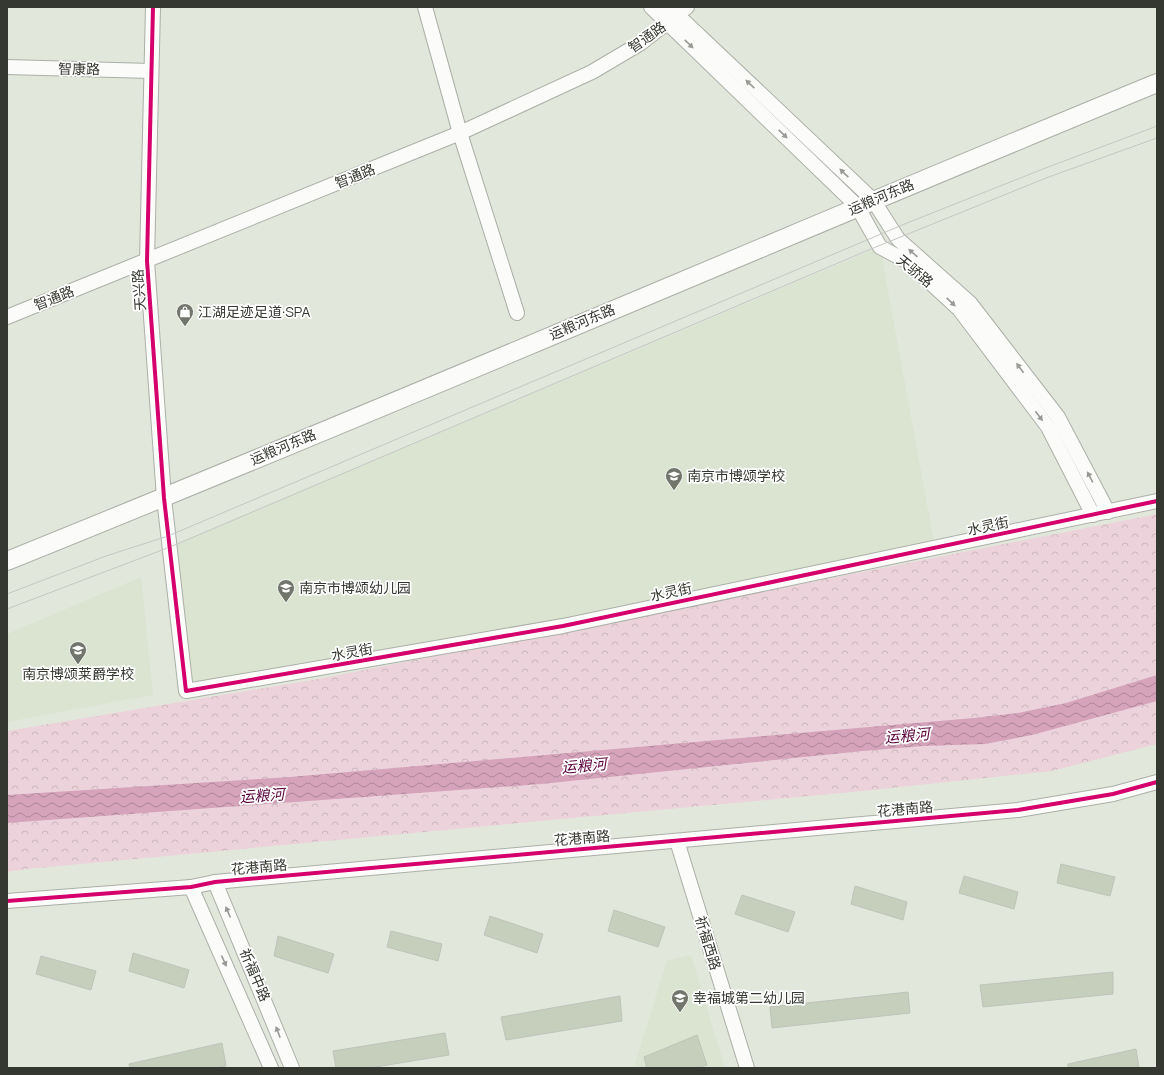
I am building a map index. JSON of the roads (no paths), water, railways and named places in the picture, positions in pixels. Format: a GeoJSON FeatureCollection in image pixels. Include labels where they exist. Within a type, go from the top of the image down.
{"type":"FeatureCollection","features":[{"type":"Feature","properties":{"kind":"main road","name":"运粮河东路"},"geometry":{"type":"LineString","coordinates":[[7,561],[164,498],[865,203],[1157,83]]}},
{"type":"Feature","properties":{"kind":"street","name":"天兴路"},"geometry":{"type":"LineString","coordinates":[[153,7],[148,261],[164,498],[186,691]]}},
{"type":"Feature","properties":{"kind":"street"},"geometry":{"type":"LineString","coordinates":[[425,7],[460,133],[517,314]]}},
{"type":"Feature","properties":{"kind":"street","name":"天骄路"},"geometry":{"type":"LineString","coordinates":[[651,7],[675,13],[865,203],[898,239],[970,303],[1058,417],[1108,512]]}},
{"type":"Feature","properties":{"kind":"street","name":"智通路"},"geometry":{"type":"LineString","coordinates":[[7,317],[460,133],[592,72],[641,43],[675,13]]}},
{"type":"Feature","properties":{"kind":"street","name":"智康路"},"geometry":{"type":"LineString","coordinates":[[7,67],[151,71]]}},
{"type":"Feature","properties":{"kind":"street","name":"天骄路"},"geometry":{"type":"LineString","coordinates":[[865,203],[880,246],[908,262],[959,309],[1048,427],[1093,515]]}},
{"type":"Feature","properties":{"kind":"street","name":"水灵街"},"geometry":{"type":"LineString","coordinates":[[186,691],[562,626],[1157,501]]}},
{"type":"Feature","properties":{"kind":"street","name":"花港南路"},"geometry":{"type":"LineString","coordinates":[[7,901],[191,887],[215,882],[1018,810],[1112,794],[1157,782]]}},
{"type":"Feature","properties":{"kind":"street","name":"祈福西路"},"geometry":{"type":"LineString","coordinates":[[677,841],[747,1068]]}},
{"type":"Feature","properties":{"kind":"street","name":"祈福中路"},"geometry":{"type":"LineString","coordinates":[[215,882],[292,1068]]}},
{"type":"Feature","properties":{"kind":"street","name":"祈福中路"},"geometry":{"type":"LineString","coordinates":[[191,887],[271,1068]]}},
{"type":"Feature","properties":{"kind":"water","name":"运粮河"},"geometry":{"type":"Polygon","coordinates":[[[1157,675],[1157,701],[1032,735],[985,744],[923,746],[863,751],[541,784],[7,823],[7,795],[290,777],[974,718],[1018,713],[1066,703],[1157,675]]]}},
{"type":"Feature","properties":{"kind":"tram line"},"geometry":{"type":"LineString","coordinates":[[7,594],[106,556],[168,536],[907,223],[1157,126]]}},
{"type":"Feature","properties":{"kind":"tram line"},"geometry":{"type":"LineString","coordinates":[[7,609],[170,547],[871,249],[1046,178],[1157,138]]}},
{"type":"Feature","properties":{"kind":"place","name":"江湖足迹足道·SPA"},"geometry":{"type":"Point","coordinates":[185,327]}},
{"type":"Feature","properties":{"kind":"place","name":"南京市博颂学校"},"geometry":{"type":"Point","coordinates":[674,491]}},
{"type":"Feature","properties":{"kind":"place","name":"南京市博颂幼儿园"},"geometry":{"type":"Point","coordinates":[286,603]}},
{"type":"Feature","properties":{"kind":"place","name":"南京博颂莱爵学校"},"geometry":{"type":"Point","coordinates":[78,665]}},
{"type":"Feature","properties":{"kind":"place","name":"幸福城第二幼儿园"},"geometry":{"type":"Point","coordinates":[680,1013]}}]}
